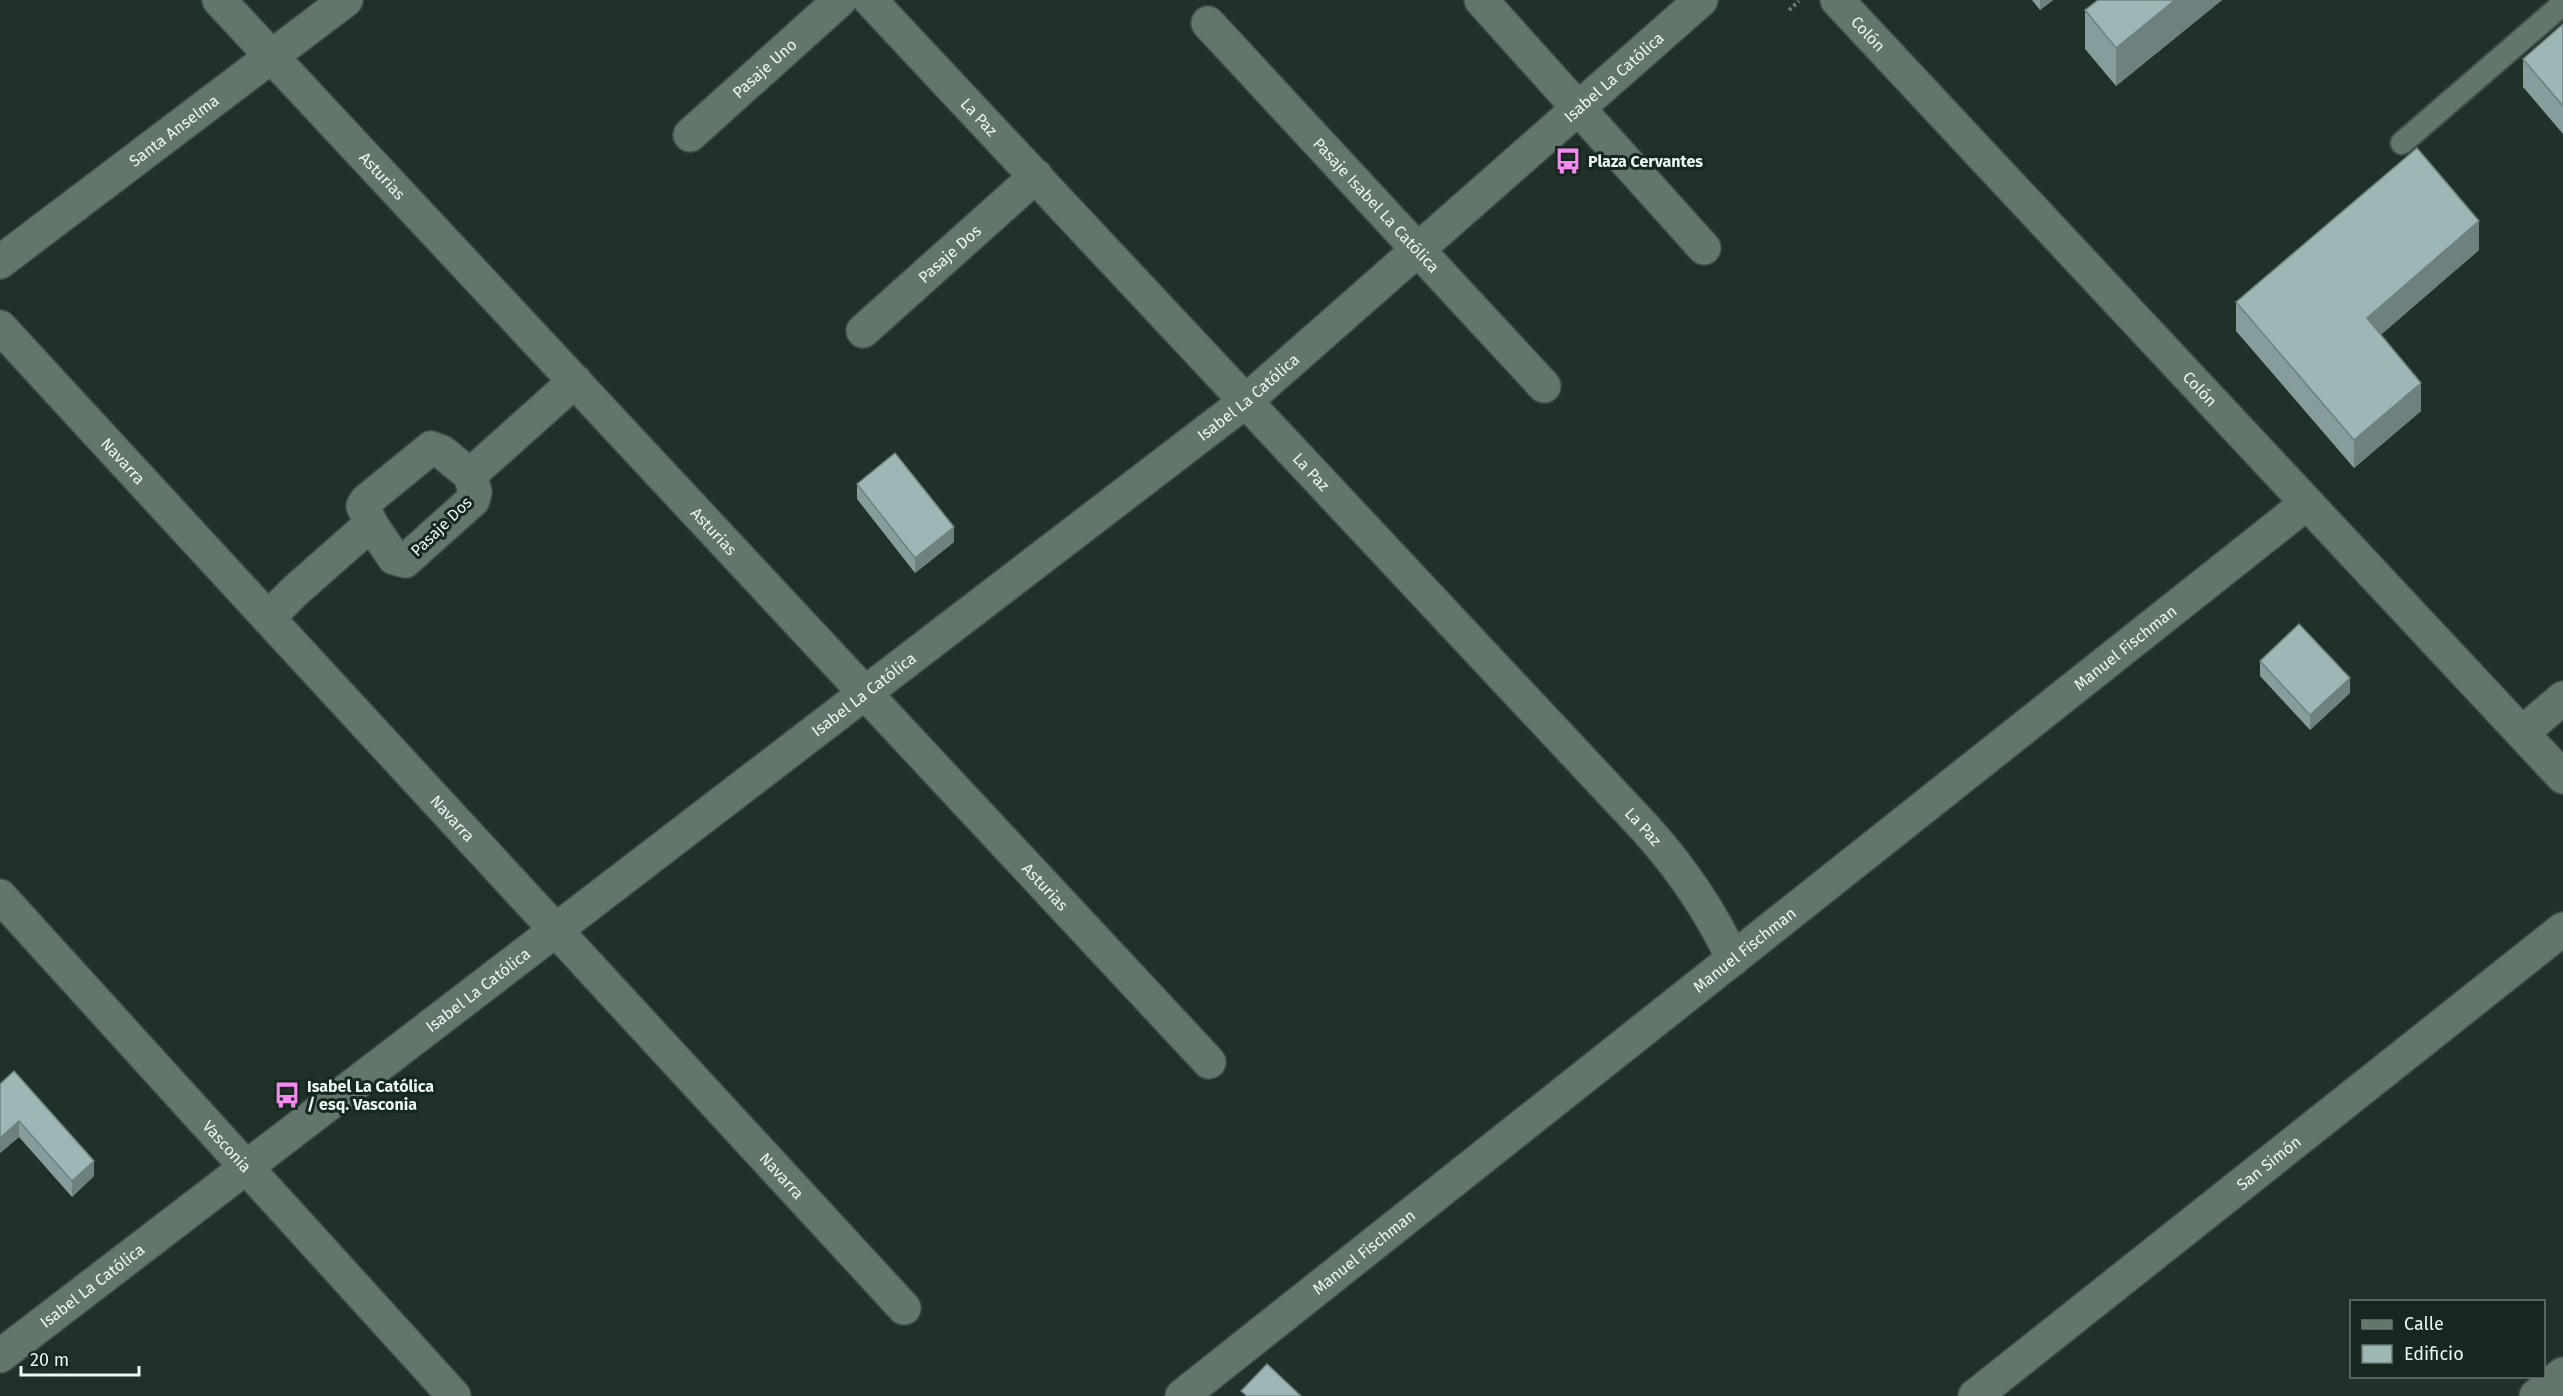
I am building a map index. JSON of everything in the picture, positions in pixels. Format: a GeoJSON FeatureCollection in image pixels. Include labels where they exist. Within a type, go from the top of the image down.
{"type":"FeatureCollection","features":[{"type":"Feature","properties":{"kind":"street","name":"Asturias"},"geometry":{"type":"LineString","coordinates":[[219,0],[1209,1062]]}},
{"type":"Feature","properties":{"kind":"street","name":"Santa Anselma"},"geometry":{"type":"LineString","coordinates":[[0,262],[346,0]]}},
{"type":"Feature","properties":{"kind":"street","name":"Pasaje Uno"},"geometry":{"type":"LineString","coordinates":[[690,135],[840,0]]}},
{"type":"Feature","properties":{"kind":"street","name":"La Paz"},"geometry":{"type":"LineString","coordinates":[[870,0],[1676,862],[1702,899],[1733,959]]}},
{"type":"Feature","properties":{"kind":"street"},"geometry":{"type":"LineString","coordinates":[[1481,0],[1704,248]]}},
{"type":"Feature","properties":{"kind":"street","name":"Isabel La Católica"},"geometry":{"type":"LineString","coordinates":[[0,1356],[1246,400],[1701,0]]}},
{"type":"Feature","properties":{"kind":"street","name":"Colón"},"geometry":{"type":"LineString","coordinates":[[1837,0],[2563,777]]}},
{"type":"Feature","properties":{"kind":"street","name":"Pasaje Isabel La Católica"},"geometry":{"type":"LineString","coordinates":[[1208,23],[1544,386]]}},
{"type":"Feature","properties":{"kind":"street","name":"Pasaje Dos"},"geometry":{"type":"LineString","coordinates":[[863,331],[1036,176]]}},
{"type":"Feature","properties":{"kind":"street","name":"Navarra"},"geometry":{"type":"LineString","coordinates":[[0,327],[904,1308]]}},
{"type":"Feature","properties":{"kind":"street","name":"Pasaje Dos"},"geometry":{"type":"LineString","coordinates":[[470,475],[575,381]]}},
{"type":"Feature","properties":{"kind":"street","name":"Pasaje Dos"},"geometry":{"type":"LineString","coordinates":[[431,448],[442,452],[470,475],[475,492],[473,500],[405,561],[394,558],[371,524],[363,506],[366,501],[431,448]]}},
{"type":"Feature","properties":{"kind":"street","name":"Manuel Fischman"},"geometry":{"type":"LineString","coordinates":[[1182,1396],[2307,503]]}},
{"type":"Feature","properties":{"kind":"street"},"geometry":{"type":"LineString","coordinates":[[268,618],[371,524]]}},
{"type":"Feature","properties":{"kind":"street"},"geometry":{"type":"LineString","coordinates":[[2522,733],[2563,698]]}},
{"type":"Feature","properties":{"kind":"street","name":"Vasconia"},"geometry":{"type":"LineString","coordinates":[[0,896],[454,1396]]}},
{"type":"Feature","properties":{"kind":"street","name":"San Simón"},"geometry":{"type":"LineString","coordinates":[[1975,1396],[2563,929]]}},
{"type":"Feature","properties":{"kind":"street"},"geometry":{"type":"LineString","coordinates":[[2536,1396],[2563,1374]]}},
{"type":"Feature","properties":{"kind":"lane"},"geometry":{"type":"LineString","coordinates":[[2402,143],[2563,4]]}},
{"type":"Feature","properties":{"kind":"path"},"geometry":{"type":"LineString","coordinates":[[1789,9],[1800,0]]}},
{"type":"Feature","properties":{"kind":"building"},"geometry":{"type":"Polygon","coordinates":[[[2098,0],[2175,0],[2116,48],[2085,10],[2098,0]]]}},
{"type":"Feature","properties":{"kind":"building"},"geometry":{"type":"Polygon","coordinates":[[[2563,24],[2563,106],[2523,59],[2563,24]]]}},
{"type":"Feature","properties":{"kind":"building"},"geometry":{"type":"Polygon","coordinates":[[[2417,148],[2479,221],[2367,318],[2421,383],[2354,440],[2236,302],[2417,148]]]}},
{"type":"Feature","properties":{"kind":"building"},"geometry":{"type":"Polygon","coordinates":[[[895,453],[954,527],[915,558],[857,484],[895,453]]]}},
{"type":"Feature","properties":{"kind":"building"},"geometry":{"type":"Polygon","coordinates":[[[2299,624],[2350,678],[2310,715],[2260,661],[2299,624]]]}},
{"type":"Feature","properties":{"kind":"building"},"geometry":{"type":"Polygon","coordinates":[[[14,1071],[94,1161],[72,1181],[19,1121],[0,1138],[0,1084],[14,1071]]]}},
{"type":"Feature","properties":{"kind":"building"},"geometry":{"type":"Polygon","coordinates":[[[1267,1364],[1301,1396],[1247,1396],[1241,1391],[1267,1364]]]}},
{"type":"Feature","properties":{"kind":"place","name":"Plaza Cervantes"},"geometry":{"type":"Point","coordinates":[1568,161]}},
{"type":"Feature","properties":{"kind":"place","name":"Isabel La Católica / esq. Vasconia"},"geometry":{"type":"Point","coordinates":[287,1095]}}]}
